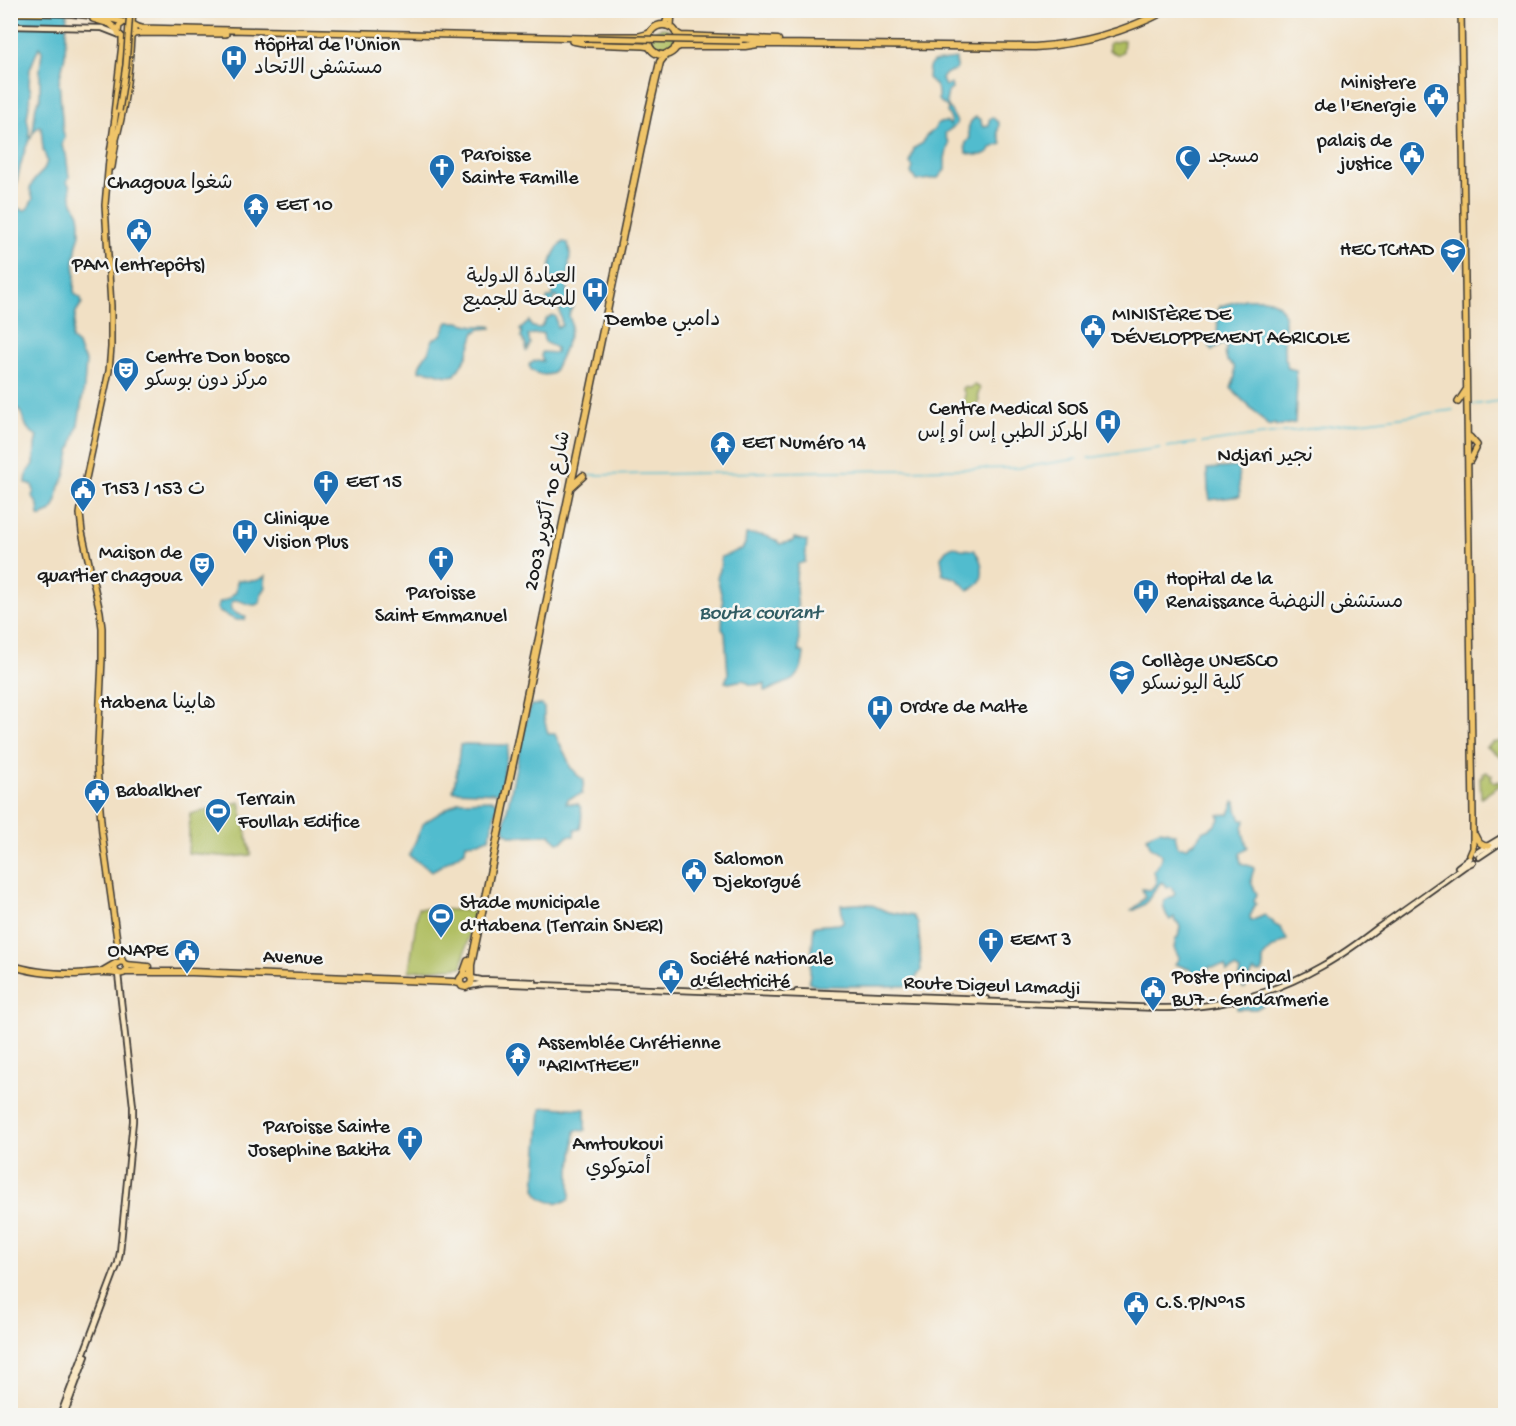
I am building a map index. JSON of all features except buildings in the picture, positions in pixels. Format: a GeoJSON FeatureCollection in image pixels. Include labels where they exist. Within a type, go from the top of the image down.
{"type":"FeatureCollection","features":[{"type":"Feature","properties":{"kind":"highway"},"geometry":{"type":"LineString","coordinates":[[670,29],[677,40],[675,48],[666,54],[657,53],[650,47],[648,39],[656,26],[670,29],[681,36],[775,40],[1029,44],[1096,34],[1165,10]]}},
{"type":"Feature","properties":{"kind":"highway"},"geometry":{"type":"LineString","coordinates":[[675,48],[758,44],[992,48],[1045,46],[1105,36],[1141,24],[1165,10]]}},
{"type":"Feature","properties":{"kind":"highway","name":"شارع 10 أكتوبر 2003"},"geometry":{"type":"LineString","coordinates":[[465,978],[657,53]]}},
{"type":"Feature","properties":{"kind":"highway","name":"شارع 10 أكتوبر 2003"},"geometry":{"type":"LineString","coordinates":[[465,978],[470,970],[660,62],[666,54]]}},
{"type":"Feature","properties":{"kind":"highway"},"geometry":{"type":"LineString","coordinates":[[571,487],[584,474],[576,462]]}},
{"type":"Feature","properties":{"kind":"highway"},"geometry":{"type":"LineString","coordinates":[[10,965],[27,970],[59,974],[121,969],[465,978],[472,981],[470,986],[465,987],[465,978]]}},
{"type":"Feature","properties":{"kind":"main road"},"geometry":{"type":"LineString","coordinates":[[111,19],[128,10]]}},
{"type":"Feature","properties":{"kind":"main road"},"geometry":{"type":"LineString","coordinates":[[113,143],[113,118],[122,44],[119,26],[128,10]]}},
{"type":"Feature","properties":{"kind":"main road"},"geometry":{"type":"LineString","coordinates":[[113,143],[120,126],[133,35],[133,25],[128,10]]}},
{"type":"Feature","properties":{"kind":"main road"},"geometry":{"type":"LineString","coordinates":[[62,1416],[119,1258],[133,1135],[133,1106],[121,969],[99,797],[97,764],[102,628],[80,514],[109,371],[111,306],[106,226],[107,189],[118,111],[128,10]]}},
{"type":"Feature","properties":{"kind":"main road"},"geometry":{"type":"LineString","coordinates":[[670,29],[671,10]]}},
{"type":"Feature","properties":{"kind":"main road"},"geometry":{"type":"LineString","coordinates":[[1462,10],[1474,856]]}},
{"type":"Feature","properties":{"kind":"main road"},"geometry":{"type":"LineString","coordinates":[[1462,10],[1470,437],[1474,856]]}},
{"type":"Feature","properties":{"kind":"main road"},"geometry":{"type":"LineString","coordinates":[[10,14],[95,16],[128,22],[139,28],[758,44]]}},
{"type":"Feature","properties":{"kind":"main road"},"geometry":{"type":"LineString","coordinates":[[74,16],[110,24],[126,39],[142,33],[571,39],[590,36],[639,36],[650,33]]}},
{"type":"Feature","properties":{"kind":"main road"},"geometry":{"type":"LineString","coordinates":[[10,26],[105,28],[120,34]]}},
{"type":"Feature","properties":{"kind":"main road"},"geometry":{"type":"LineString","coordinates":[[571,39],[588,44],[650,47]]}},
{"type":"Feature","properties":{"kind":"main road"},"geometry":{"type":"LineString","coordinates":[[740,43],[775,40]]}},
{"type":"Feature","properties":{"kind":"main road"},"geometry":{"type":"LineString","coordinates":[[1458,402],[1466,389]]}},
{"type":"Feature","properties":{"kind":"main road"},"geometry":{"type":"LineString","coordinates":[[1470,437],[1477,447],[1470,461]]}},
{"type":"Feature","properties":{"kind":"main road"},"geometry":{"type":"LineString","coordinates":[[1475,835],[1482,846],[1489,846]]}},
{"type":"Feature","properties":{"kind":"main road","name":"Route Digeul Lamadji"},"geometry":{"type":"LineString","coordinates":[[470,986],[477,983],[1163,1008],[1200,1006],[1261,993],[1284,985],[1323,966],[1506,835]]}},
{"type":"Feature","properties":{"kind":"main road","name":"Route Digeul Lamadji"},"geometry":{"type":"LineString","coordinates":[[1474,856],[1506,839]]}},
{"type":"Feature","properties":{"kind":"main road"},"geometry":{"type":"LineString","coordinates":[[465,978],[622,986],[1149,1005],[1209,1002],[1265,989],[1322,963],[1474,856]]}},
{"type":"Feature","properties":{"kind":"green space"},"geometry":{"type":"Polygon","coordinates":[[[663,28],[668,29],[674,35],[674,45],[668,51],[663,52],[658,51],[652,45],[651,40],[652,35],[658,29],[663,28]]]}},
{"type":"Feature","properties":{"kind":"green space"},"geometry":{"type":"Polygon","coordinates":[[[1124,40],[1123,51],[1118,55],[1109,50],[1109,43],[1124,40]]]}},
{"type":"Feature","properties":{"kind":"green space"},"geometry":{"type":"Polygon","coordinates":[[[974,385],[980,390],[979,401],[971,409],[964,403],[965,393],[962,389],[974,385]]]}},
{"type":"Feature","properties":{"kind":"green space"},"geometry":{"type":"Polygon","coordinates":[[[1504,739],[1505,757],[1486,747],[1494,742],[1504,739]]]}},
{"type":"Feature","properties":{"kind":"green space"},"geometry":{"type":"Polygon","coordinates":[[[1486,772],[1492,775],[1491,778],[1495,783],[1499,781],[1501,784],[1481,798],[1480,778],[1486,772]]]}},
{"type":"Feature","properties":{"kind":"green space","name":"Terrain Foullah Edifice"},"geometry":{"type":"Polygon","coordinates":[[[240,802],[251,855],[231,857],[188,853],[190,814],[240,802]]]}},
{"type":"Feature","properties":{"kind":"green space","name":"Stade municipale d'Habena (Terrain SNER)"},"geometry":{"type":"Polygon","coordinates":[[[418,908],[474,911],[462,967],[409,971],[418,908]]]}},
{"type":"Feature","properties":{"kind":"water"},"geometry":{"type":"Polygon","coordinates":[[[11,11],[67,11],[65,56],[59,81],[65,138],[62,146],[66,154],[69,177],[67,182],[80,221],[80,235],[74,263],[74,290],[82,303],[76,312],[72,340],[78,345],[86,361],[78,425],[65,476],[54,507],[42,517],[39,516],[38,505],[32,496],[34,491],[32,485],[26,483],[27,473],[34,464],[37,436],[28,429],[17,408],[14,405],[11,409],[11,204],[15,208],[25,210],[28,208],[33,199],[30,189],[32,184],[44,170],[47,161],[43,149],[41,127],[39,126],[32,135],[36,105],[40,99],[42,51],[39,47],[30,69],[31,92],[27,118],[30,137],[11,200],[11,11]]]}},
{"type":"Feature","properties":{"kind":"water"},"geometry":{"type":"Polygon","coordinates":[[[956,59],[956,70],[948,73],[942,79],[945,86],[951,84],[952,89],[948,92],[946,102],[957,122],[945,133],[949,143],[945,170],[938,178],[916,181],[911,173],[913,167],[910,163],[914,148],[923,143],[925,137],[934,130],[938,123],[947,122],[950,125],[951,120],[947,112],[948,108],[938,100],[935,85],[928,78],[929,67],[933,62],[956,59]]]}},
{"type":"Feature","properties":{"kind":"water"},"geometry":{"type":"Polygon","coordinates":[[[976,117],[981,120],[984,127],[989,125],[992,117],[999,123],[998,133],[1002,144],[982,155],[966,153],[965,144],[970,138],[969,126],[976,117]]]}},
{"type":"Feature","properties":{"kind":"water"},"geometry":{"type":"Polygon","coordinates":[[[564,242],[568,243],[570,253],[567,294],[574,305],[569,316],[571,328],[553,373],[542,375],[532,371],[530,363],[543,361],[542,352],[556,353],[556,348],[545,342],[543,333],[528,335],[530,344],[526,352],[526,345],[520,330],[529,321],[531,326],[539,328],[547,318],[553,315],[556,317],[557,327],[562,326],[558,297],[556,296],[550,304],[547,298],[552,297],[553,294],[550,273],[552,260],[555,252],[564,242]]]}},
{"type":"Feature","properties":{"kind":"water"},"geometry":{"type":"Polygon","coordinates":[[[1245,299],[1269,300],[1276,303],[1284,314],[1285,357],[1288,368],[1296,370],[1295,423],[1268,426],[1231,388],[1235,377],[1234,366],[1227,361],[1225,353],[1227,347],[1224,344],[1212,351],[1209,344],[1217,343],[1220,306],[1245,299]]]}},
{"type":"Feature","properties":{"kind":"water"},"geometry":{"type":"Polygon","coordinates":[[[448,322],[491,326],[492,328],[475,332],[467,356],[455,375],[446,376],[424,370],[419,371],[432,340],[441,335],[448,322]]]}},
{"type":"Feature","properties":{"kind":"water"},"geometry":{"type":"Polygon","coordinates":[[[1238,468],[1240,496],[1210,500],[1207,469],[1238,468]]]}},
{"type":"Feature","properties":{"kind":"water","name":"Bouta courant"},"geometry":{"type":"Polygon","coordinates":[[[746,534],[769,537],[780,544],[793,541],[794,538],[807,541],[805,562],[798,564],[796,576],[799,651],[804,653],[800,671],[793,679],[767,691],[765,691],[765,684],[751,685],[743,680],[725,682],[728,675],[725,633],[722,629],[723,602],[717,577],[721,557],[742,549],[746,534]]]}},
{"type":"Feature","properties":{"kind":"water"},"geometry":{"type":"Polygon","coordinates":[[[953,546],[974,550],[978,555],[982,567],[981,579],[968,590],[957,579],[942,574],[941,557],[953,546]]]}},
{"type":"Feature","properties":{"kind":"water"},"geometry":{"type":"Polygon","coordinates":[[[266,575],[266,587],[261,595],[260,603],[251,605],[236,600],[231,604],[231,609],[246,617],[245,620],[236,620],[219,612],[217,608],[219,603],[236,592],[237,580],[256,581],[266,575]]]}},
{"type":"Feature","properties":{"kind":"water"},"geometry":{"type":"Polygon","coordinates":[[[531,705],[542,705],[548,734],[555,734],[570,767],[584,780],[582,794],[568,799],[566,803],[580,806],[582,816],[580,829],[575,830],[574,836],[568,836],[562,842],[558,842],[550,835],[512,836],[505,832],[504,825],[531,705]]]}},
{"type":"Feature","properties":{"kind":"water"},"geometry":{"type":"Polygon","coordinates":[[[460,745],[509,745],[500,791],[497,793],[453,791],[460,745]]]}},
{"type":"Feature","properties":{"kind":"water"},"geometry":{"type":"Polygon","coordinates":[[[493,800],[498,803],[489,838],[466,843],[465,851],[432,871],[409,856],[423,824],[428,820],[459,801],[493,800]]]}},
{"type":"Feature","properties":{"kind":"water"},"geometry":{"type":"Polygon","coordinates":[[[1236,802],[1241,820],[1245,820],[1243,832],[1248,848],[1240,854],[1241,863],[1254,869],[1251,882],[1257,894],[1254,901],[1256,904],[1250,916],[1251,921],[1265,915],[1281,928],[1287,940],[1266,954],[1262,972],[1254,971],[1245,988],[1238,981],[1240,971],[1235,968],[1227,972],[1225,966],[1210,967],[1199,974],[1199,977],[1192,976],[1192,970],[1175,964],[1179,958],[1174,948],[1180,927],[1174,917],[1170,920],[1164,905],[1164,900],[1175,894],[1171,887],[1167,888],[1161,882],[1145,904],[1132,910],[1145,897],[1142,889],[1150,890],[1156,884],[1153,872],[1162,855],[1150,846],[1147,837],[1160,830],[1167,831],[1175,834],[1178,847],[1188,847],[1202,832],[1214,826],[1220,819],[1218,815],[1229,814],[1236,802]]]}},
{"type":"Feature","properties":{"kind":"water"},"geometry":{"type":"Polygon","coordinates":[[[870,904],[888,912],[913,916],[918,923],[921,971],[909,986],[816,986],[809,982],[814,926],[843,922],[841,905],[870,904]]]}},
{"type":"Feature","properties":{"kind":"water"},"geometry":{"type":"Polygon","coordinates":[[[1264,998],[1265,1004],[1256,1009],[1237,1009],[1237,1004],[1264,998]]]}},
{"type":"Feature","properties":{"kind":"water"},"geometry":{"type":"Polygon","coordinates":[[[547,1107],[585,1109],[585,1130],[575,1131],[570,1169],[570,1197],[569,1200],[559,1202],[545,1200],[535,1189],[541,1109],[547,1107]]]}},
{"type":"Feature","properties":{"kind":"waterway"},"geometry":{"type":"LineString","coordinates":[[1472,405],[1506,400]]}},
{"type":"Feature","properties":{"kind":"waterway"},"geometry":{"type":"LineString","coordinates":[[1202,443],[1453,410]]}},
{"type":"Feature","properties":{"kind":"waterway"},"geometry":{"type":"LineString","coordinates":[[1167,447],[1196,443]]}},
{"type":"Feature","properties":{"kind":"waterway"},"geometry":{"type":"LineString","coordinates":[[1088,458],[1160,448]]}},
{"type":"Feature","properties":{"kind":"waterway"},"geometry":{"type":"LineString","coordinates":[[591,475],[1018,468],[1077,459]]}},
{"type":"Feature","properties":{"kind":"place","name":"Hôpital de l'Union مستشفى الاتحاد"},"geometry":{"type":"Point","coordinates":[234,81]}},
{"type":"Feature","properties":{"kind":"place","name":"Ministere de l'Energie"},"geometry":{"type":"Point","coordinates":[1436,119]}},
{"type":"Feature","properties":{"kind":"place","name":"palais de justice"},"geometry":{"type":"Point","coordinates":[1412,177]}},
{"type":"Feature","properties":{"kind":"place","name":"مسجد"},"geometry":{"type":"Point","coordinates":[1188,181]}},
{"type":"Feature","properties":{"kind":"place","name":"Paroisse Sainte Famille"},"geometry":{"type":"Point","coordinates":[442,190]}},
{"type":"Feature","properties":{"kind":"place","name":"EET 10"},"geometry":{"type":"Point","coordinates":[256,229]}},
{"type":"Feature","properties":{"kind":"place","name":"PAM (entrepôts)"},"geometry":{"type":"Point","coordinates":[139,254]}},
{"type":"Feature","properties":{"kind":"place","name":"HEC TCHAD"},"geometry":{"type":"Point","coordinates":[1453,274]}},
{"type":"Feature","properties":{"kind":"place","name":"العيادة الدولية للصحة للجميع"},"geometry":{"type":"Point","coordinates":[595,313]}},
{"type":"Feature","properties":{"kind":"place","name":"MINISTÈRE DE DÉVELOPPEMENT AGRICOLE"},"geometry":{"type":"Point","coordinates":[1093,350]}},
{"type":"Feature","properties":{"kind":"place","name":"Centre Don bosco مركز دون بوسكو"},"geometry":{"type":"Point","coordinates":[126,393]}},
{"type":"Feature","properties":{"kind":"place","name":"Centre Medical SOS المركز الطبي إس أو إس"},"geometry":{"type":"Point","coordinates":[1108,445]}},
{"type":"Feature","properties":{"kind":"place","name":"EET Numéro 14"},"geometry":{"type":"Point","coordinates":[723,467]}},
{"type":"Feature","properties":{"kind":"place","name":"EET 15"},"geometry":{"type":"Point","coordinates":[326,506]}},
{"type":"Feature","properties":{"kind":"place","name":"T153 / ت 153"},"geometry":{"type":"Point","coordinates":[83,513]}},
{"type":"Feature","properties":{"kind":"place","name":"Clinique Vision Plus"},"geometry":{"type":"Point","coordinates":[245,555]}},
{"type":"Feature","properties":{"kind":"place","name":"Paroisse Saint Emmanuel"},"geometry":{"type":"Point","coordinates":[441,582]}},
{"type":"Feature","properties":{"kind":"place","name":"Maison de quartier chagoua"},"geometry":{"type":"Point","coordinates":[202,588]}},
{"type":"Feature","properties":{"kind":"place","name":"Hopital de la Renaissance مستشفى النهضة"},"geometry":{"type":"Point","coordinates":[1146,615]}},
{"type":"Feature","properties":{"kind":"place","name":"Collège UNESCO كلية اليونسكو"},"geometry":{"type":"Point","coordinates":[1122,696]}},
{"type":"Feature","properties":{"kind":"place","name":"Ordre de Malte"},"geometry":{"type":"Point","coordinates":[880,731]}},
{"type":"Feature","properties":{"kind":"place","name":"Babalkher"},"geometry":{"type":"Point","coordinates":[97,815]}},
{"type":"Feature","properties":{"kind":"place","name":"Terrain Foullah Edifice"},"geometry":{"type":"Point","coordinates":[218,834]}},
{"type":"Feature","properties":{"kind":"place","name":"Salomon Djekorgué"},"geometry":{"type":"Point","coordinates":[694,894]}},
{"type":"Feature","properties":{"kind":"place","name":"Stade municipale d'Habena (Terrain SNER)"},"geometry":{"type":"Point","coordinates":[441,939]}},
{"type":"Feature","properties":{"kind":"place","name":"EEMT 3"},"geometry":{"type":"Point","coordinates":[991,964]}},
{"type":"Feature","properties":{"kind":"place","name":"ONAPE"},"geometry":{"type":"Point","coordinates":[187,975]}},
{"type":"Feature","properties":{"kind":"place","name":"Société nationale d'Électricité"},"geometry":{"type":"Point","coordinates":[671,995]}},
{"type":"Feature","properties":{"kind":"place","name":"Poste principal BU7 - Gendarmerie"},"geometry":{"type":"Point","coordinates":[1153,1012]}},
{"type":"Feature","properties":{"kind":"place","name":"Assemblée Chrétienne \"ARIMTHEE\""},"geometry":{"type":"Point","coordinates":[518,1078]}},
{"type":"Feature","properties":{"kind":"place","name":"Paroisse Sainte Josephine Bakita"},"geometry":{"type":"Point","coordinates":[410,1162]}},
{"type":"Feature","properties":{"kind":"place","name":"C.S.P/N°15"},"geometry":{"type":"Point","coordinates":[1136,1327]}},
{"type":"Feature","properties":{"kind":"district","name":"Chagoua شغوا"},"geometry":{"type":"Point","coordinates":[170,184]}},
{"type":"Feature","properties":{"kind":"district","name":"Dembe دامبي"},"geometry":{"type":"Point","coordinates":[663,321]}},
{"type":"Feature","properties":{"kind":"district","name":"Ndjari نجير"},"geometry":{"type":"Point","coordinates":[1265,457]}},
{"type":"Feature","properties":{"kind":"district","name":"Habena هابينا"},"geometry":{"type":"Point","coordinates":[158,704]}},
{"type":"Feature","properties":{"kind":"district","name":"Amtoukoui أمتوكوي"},"geometry":{"type":"Point","coordinates":[618,1157]}}]}
